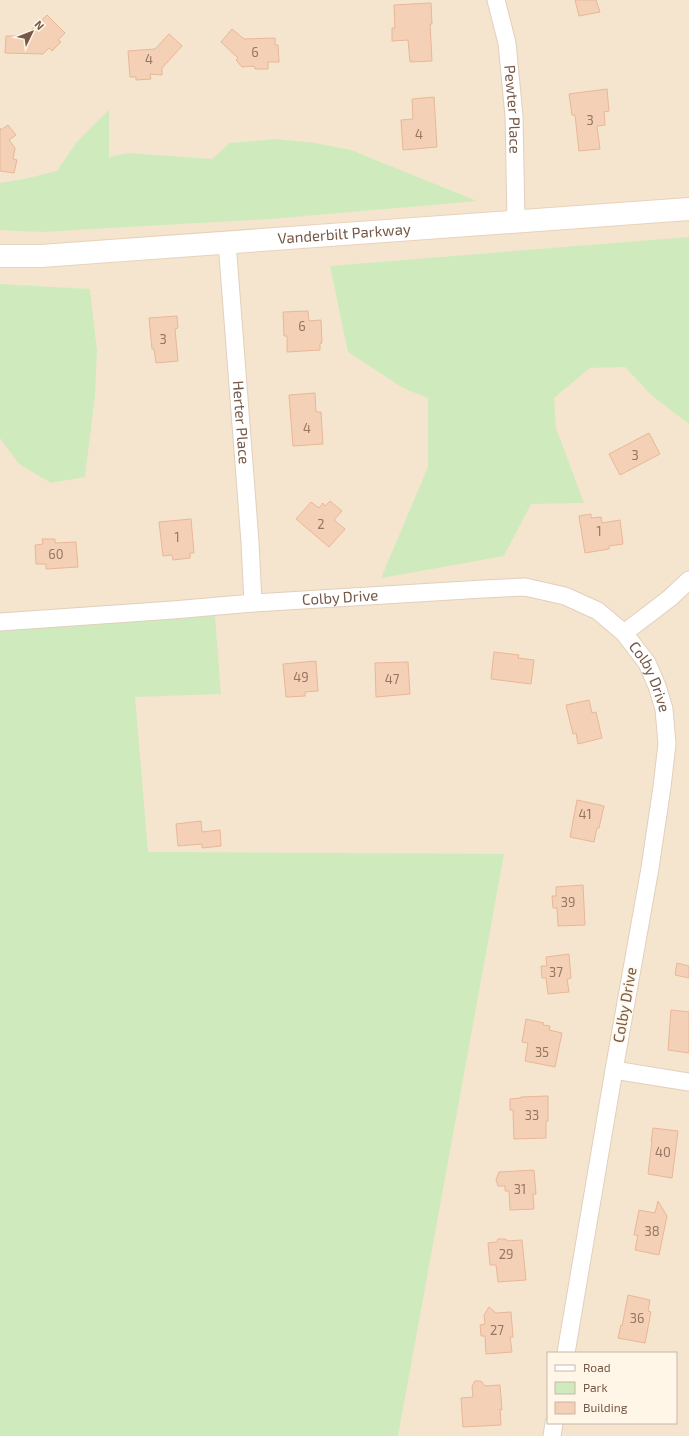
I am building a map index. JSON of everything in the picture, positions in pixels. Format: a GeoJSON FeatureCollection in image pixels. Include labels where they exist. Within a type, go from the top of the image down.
{"type":"FeatureCollection","features":[{"type":"Feature","properties":{"kind":"main road","name":"Vanderbilt Parkway"},"geometry":{"type":"LineString","coordinates":[[0,256],[41,256],[689,209]]}},
{"type":"Feature","properties":{"kind":"street","name":"Pewter Place"},"geometry":{"type":"LineString","coordinates":[[496,0],[507,43],[514,116],[516,221]]}},
{"type":"Feature","properties":{"kind":"street","name":"Herter Place"},"geometry":{"type":"LineString","coordinates":[[227,242],[250,542],[253,603]]}},
{"type":"Feature","properties":{"kind":"street"},"geometry":{"type":"LineString","coordinates":[[624,633],[670,598],[689,580]]}},
{"type":"Feature","properties":{"kind":"street","name":"Colby Drive"},"geometry":{"type":"LineString","coordinates":[[0,622],[253,603],[525,587],[565,596],[598,611],[624,633],[647,663],[657,686],[664,709],[667,744],[650,868],[566,1352]]}},
{"type":"Feature","properties":{"kind":"street"},"geometry":{"type":"LineString","coordinates":[[614,1070],[689,1082]]}},
{"type":"Feature","properties":{"kind":"street"},"geometry":{"type":"LineString","coordinates":[[552,1436],[554,1424]]}},
{"type":"Feature","properties":{"kind":"shaded area"},"geometry":{"type":"Polygon","coordinates":[[[0,0],[689,0],[689,1436],[0,1436],[0,0]]]}},
{"type":"Feature","properties":{"kind":"green space"},"geometry":{"type":"Polygon","coordinates":[[[109,110],[109,157],[128,153],[212,159],[230,143],[276,139],[315,143],[351,150],[477,201],[271,219],[41,232],[0,230],[0,183],[57,171],[76,143],[109,110]]]}},
{"type":"Feature","properties":{"kind":"green space"},"geometry":{"type":"Polygon","coordinates":[[[689,237],[689,424],[651,395],[625,367],[590,368],[554,398],[556,428],[584,503],[531,504],[504,556],[381,578],[428,467],[428,398],[403,388],[348,352],[330,266],[689,237]]]}},
{"type":"Feature","properties":{"kind":"green space"},"geometry":{"type":"Polygon","coordinates":[[[0,284],[90,289],[97,351],[95,395],[85,477],[51,483],[19,464],[0,438],[0,284]]]}},
{"type":"Feature","properties":{"kind":"green space"},"geometry":{"type":"Polygon","coordinates":[[[215,616],[221,694],[135,697],[148,852],[504,854],[398,1436],[0,1436],[0,631],[215,616]]]}},
{"type":"Feature","properties":{"kind":"building"},"geometry":{"type":"Polygon","coordinates":[[[575,0],[596,0],[600,12],[579,16],[575,0]]]}},
{"type":"Feature","properties":{"kind":"building"},"geometry":{"type":"Polygon","coordinates":[[[431,3],[432,24],[430,24],[432,61],[410,62],[408,40],[392,41],[392,28],[395,28],[394,5],[431,3]]]}},
{"type":"Feature","properties":{"kind":"building"},"geometry":{"type":"Polygon","coordinates":[[[47,15],[65,33],[58,40],[61,42],[52,51],[49,48],[43,54],[5,53],[6,36],[25,36],[47,15]]]}},
{"type":"Feature","properties":{"kind":"building"},"geometry":{"type":"Polygon","coordinates":[[[232,29],[244,39],[275,38],[275,45],[278,45],[279,62],[268,62],[268,69],[255,69],[254,66],[242,67],[236,60],[238,58],[221,42],[232,29]]]}},
{"type":"Feature","properties":{"kind":"building"},"geometry":{"type":"Polygon","coordinates":[[[169,34],[182,46],[162,68],[162,75],[150,74],[151,79],[136,80],[136,77],[130,77],[128,51],[155,49],[169,34]]]}},
{"type":"Feature","properties":{"kind":"building"},"geometry":{"type":"Polygon","coordinates":[[[607,89],[609,111],[604,112],[605,125],[597,126],[600,149],[579,151],[575,115],[572,115],[569,94],[607,89]]]}},
{"type":"Feature","properties":{"kind":"building"},"geometry":{"type":"Polygon","coordinates":[[[434,97],[437,147],[403,150],[401,120],[413,119],[412,99],[434,97]]]}},
{"type":"Feature","properties":{"kind":"building"},"geometry":{"type":"Polygon","coordinates":[[[8,125],[16,135],[9,140],[15,148],[13,159],[17,160],[14,173],[0,171],[0,128],[1,130],[8,125]]]}},
{"type":"Feature","properties":{"kind":"building"},"geometry":{"type":"Polygon","coordinates":[[[308,311],[309,321],[321,320],[322,343],[320,343],[320,350],[287,352],[287,336],[284,336],[283,312],[308,311]]]}},
{"type":"Feature","properties":{"kind":"building"},"geometry":{"type":"Polygon","coordinates":[[[177,316],[178,328],[175,329],[178,361],[156,363],[154,349],[152,349],[149,318],[177,316]]]}},
{"type":"Feature","properties":{"kind":"building"},"geometry":{"type":"Polygon","coordinates":[[[315,393],[316,412],[321,412],[323,444],[293,446],[289,395],[315,393]]]}},
{"type":"Feature","properties":{"kind":"building"},"geometry":{"type":"Polygon","coordinates":[[[649,433],[660,454],[620,475],[609,454],[649,433]]]}},
{"type":"Feature","properties":{"kind":"building"},"geometry":{"type":"Polygon","coordinates":[[[330,501],[342,511],[334,520],[345,529],[329,547],[296,519],[311,502],[319,508],[323,503],[325,506],[330,501]]]}},
{"type":"Feature","properties":{"kind":"building"},"geometry":{"type":"Polygon","coordinates":[[[591,514],[591,518],[601,517],[602,523],[620,520],[623,544],[609,546],[609,549],[585,553],[579,516],[591,514]]]}},
{"type":"Feature","properties":{"kind":"building"},"geometry":{"type":"Polygon","coordinates":[[[191,519],[194,553],[190,553],[190,558],[173,560],[172,555],[163,556],[159,522],[191,519]]]}},
{"type":"Feature","properties":{"kind":"building"},"geometry":{"type":"Polygon","coordinates":[[[42,539],[55,539],[55,543],[76,542],[78,567],[46,569],[46,564],[36,564],[35,545],[43,544],[42,539]]]}},
{"type":"Feature","properties":{"kind":"building"},"geometry":{"type":"Polygon","coordinates":[[[494,652],[519,655],[518,658],[534,660],[531,684],[491,679],[494,652]]]}},
{"type":"Feature","properties":{"kind":"building"},"geometry":{"type":"Polygon","coordinates":[[[316,661],[318,691],[305,692],[305,696],[286,697],[283,664],[316,661]]]}},
{"type":"Feature","properties":{"kind":"building"},"geometry":{"type":"Polygon","coordinates":[[[408,662],[410,694],[376,697],[375,663],[408,662]]]}},
{"type":"Feature","properties":{"kind":"building"},"geometry":{"type":"Polygon","coordinates":[[[589,700],[592,713],[596,712],[602,738],[578,744],[576,733],[573,734],[566,705],[589,700]]]}},
{"type":"Feature","properties":{"kind":"building"},"geometry":{"type":"Polygon","coordinates":[[[577,800],[604,806],[594,842],[570,837],[577,800]]]}},
{"type":"Feature","properties":{"kind":"building"},"geometry":{"type":"Polygon","coordinates":[[[201,821],[202,832],[220,830],[221,846],[202,848],[202,844],[178,846],[176,824],[201,821]]]}},
{"type":"Feature","properties":{"kind":"building"},"geometry":{"type":"Polygon","coordinates":[[[583,885],[585,925],[558,926],[557,908],[553,908],[552,896],[556,896],[556,887],[583,885]]]}},
{"type":"Feature","properties":{"kind":"building"},"geometry":{"type":"Polygon","coordinates":[[[569,954],[571,978],[567,979],[569,992],[548,994],[546,978],[542,978],[541,966],[547,966],[546,957],[569,954]]]}},
{"type":"Feature","properties":{"kind":"building"},"geometry":{"type":"Polygon","coordinates":[[[677,963],[689,966],[689,978],[675,975],[677,963]]]}},
{"type":"Feature","properties":{"kind":"building"},"geometry":{"type":"Polygon","coordinates":[[[671,1010],[689,1012],[689,1053],[668,1050],[671,1010]]]}},
{"type":"Feature","properties":{"kind":"building"},"geometry":{"type":"Polygon","coordinates":[[[526,1019],[544,1023],[543,1025],[550,1026],[549,1030],[562,1033],[555,1067],[525,1061],[528,1043],[522,1042],[526,1019]]]}},
{"type":"Feature","properties":{"kind":"building"},"geometry":{"type":"Polygon","coordinates":[[[548,1096],[546,1138],[514,1139],[513,1110],[510,1110],[510,1099],[548,1096]]]}},
{"type":"Feature","properties":{"kind":"building"},"geometry":{"type":"Polygon","coordinates":[[[653,1128],[678,1131],[672,1178],[648,1174],[653,1128]]]}},
{"type":"Feature","properties":{"kind":"building"},"geometry":{"type":"Polygon","coordinates":[[[534,1170],[536,1194],[533,1194],[534,1209],[510,1210],[509,1191],[505,1191],[505,1186],[498,1186],[496,1180],[499,1172],[534,1170]]]}},
{"type":"Feature","properties":{"kind":"building"},"geometry":{"type":"Polygon","coordinates":[[[658,1201],[667,1216],[659,1255],[635,1250],[638,1235],[634,1235],[639,1210],[655,1213],[658,1201]]]}},
{"type":"Feature","properties":{"kind":"building"},"geometry":{"type":"Polygon","coordinates":[[[498,1239],[506,1239],[507,1241],[522,1240],[526,1280],[498,1282],[496,1265],[490,1265],[488,1243],[497,1242],[498,1239]]]}},
{"type":"Feature","properties":{"kind":"building"},"geometry":{"type":"Polygon","coordinates":[[[628,1295],[650,1300],[648,1311],[651,1312],[645,1343],[618,1338],[628,1295]]]}},
{"type":"Feature","properties":{"kind":"building"},"geometry":{"type":"Polygon","coordinates":[[[489,1307],[496,1313],[511,1312],[513,1337],[510,1337],[512,1352],[486,1354],[485,1336],[481,1336],[480,1325],[485,1324],[484,1315],[489,1307]]]}},
{"type":"Feature","properties":{"kind":"building"},"geometry":{"type":"Polygon","coordinates":[[[475,1381],[481,1381],[485,1386],[500,1385],[502,1410],[500,1409],[501,1425],[463,1427],[461,1398],[473,1397],[472,1386],[475,1381]]]}}]}
